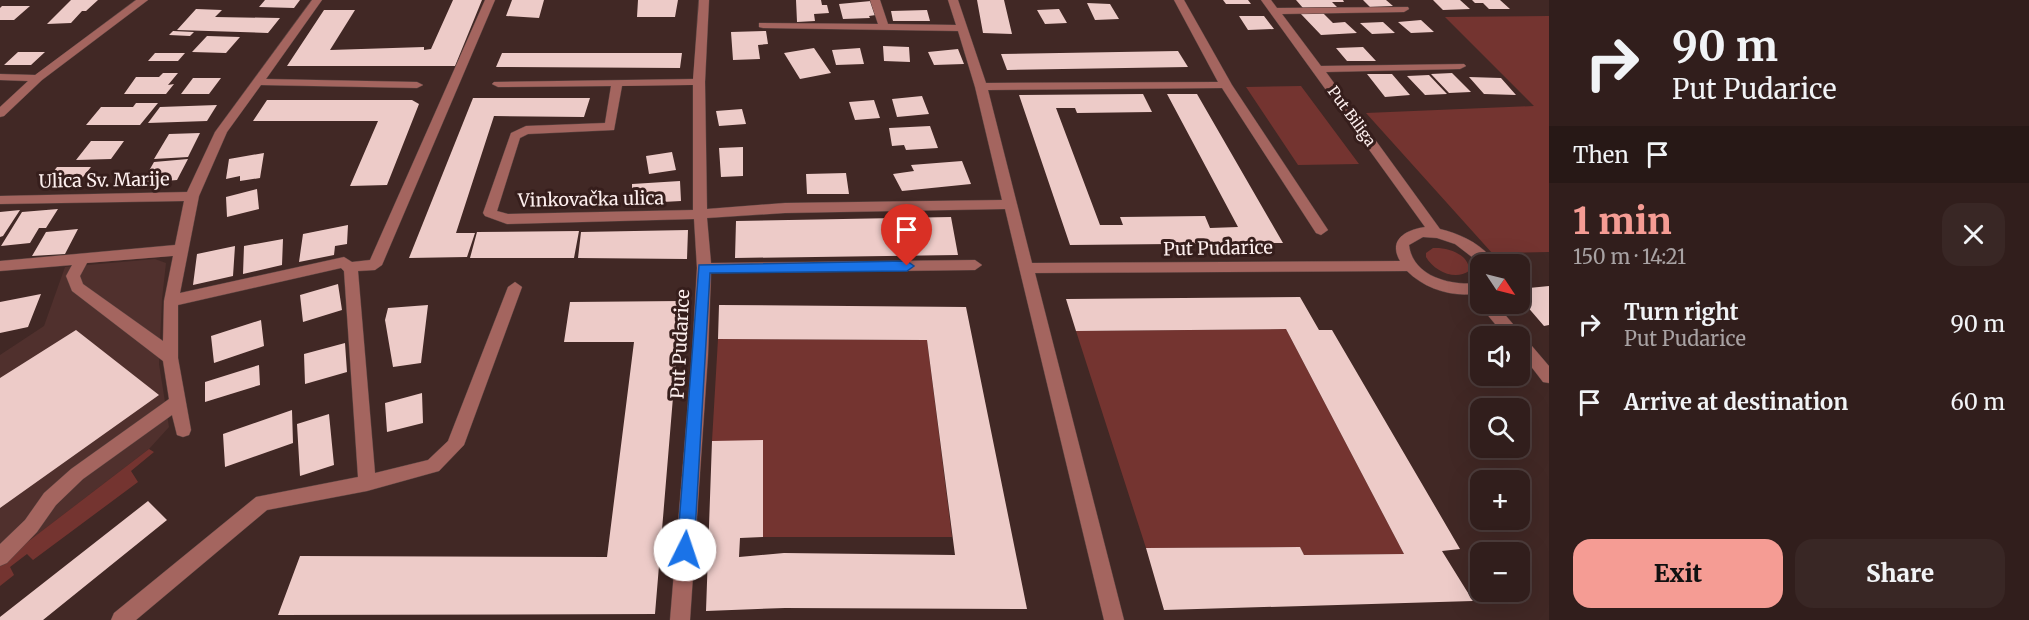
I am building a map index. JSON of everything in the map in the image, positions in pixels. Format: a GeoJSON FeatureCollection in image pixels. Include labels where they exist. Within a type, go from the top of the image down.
{"type":"FeatureCollection","features":[{"type":"Feature","properties":{"kind":"street"},"geometry":{"type":"LineString","coordinates":[[0,114],[38,78],[143,0]]}},
{"type":"Feature","properties":{"kind":"street","name":"Ulica Sv. Marije"},"geometry":{"type":"LineString","coordinates":[[0,200],[192,196],[221,132],[317,0]]}},
{"type":"Feature","properties":{"kind":"street"},"geometry":{"type":"LineString","coordinates":[[349,267],[375,265],[490,0]]}},
{"type":"Feature","properties":{"kind":"street"},"geometry":{"type":"LineString","coordinates":[[704,0],[699,82],[700,214],[704,268]]}},
{"type":"Feature","properties":{"kind":"street"},"geometry":{"type":"LineString","coordinates":[[875,0],[884,27]]}},
{"type":"Feature","properties":{"kind":"street"},"geometry":{"type":"LineString","coordinates":[[952,0],[981,87],[1114,620]]}},
{"type":"Feature","properties":{"kind":"street"},"geometry":{"type":"LineString","coordinates":[[1179,0],[1226,85],[1321,230]]}},
{"type":"Feature","properties":{"kind":"street","name":"Put Biliga"},"geometry":{"type":"LineString","coordinates":[[1266,0],[1436,233]]}},
{"type":"Feature","properties":{"kind":"street"},"geometry":{"type":"LineString","coordinates":[[1274,11],[1404,9]]}},
{"type":"Feature","properties":{"kind":"street"},"geometry":{"type":"LineString","coordinates":[[763,25],[962,28]]}},
{"type":"Feature","properties":{"kind":"street"},"geometry":{"type":"LineString","coordinates":[[1318,69],[1460,66]]}},
{"type":"Feature","properties":{"kind":"street"},"geometry":{"type":"LineString","coordinates":[[0,77],[38,78]]}},
{"type":"Feature","properties":{"kind":"street"},"geometry":{"type":"LineString","coordinates":[[259,82],[417,85]]}},
{"type":"Feature","properties":{"kind":"street"},"geometry":{"type":"LineString","coordinates":[[498,84],[699,82]]}},
{"type":"Feature","properties":{"kind":"street","name":"Vinkovačka ulica"},"geometry":{"type":"LineString","coordinates":[[617,83],[610,127],[526,130],[515,136],[490,213],[507,219],[700,214]]}},
{"type":"Feature","properties":{"kind":"street"},"geometry":{"type":"LineString","coordinates":[[981,87],[1226,85]]}},
{"type":"Feature","properties":{"kind":"street"},"geometry":{"type":"LineString","coordinates":[[183,430],[170,358],[171,302],[192,196]]}},
{"type":"Feature","properties":{"kind":"street"},"geometry":{"type":"LineString","coordinates":[[700,214],[785,208],[1010,204]]}},
{"type":"Feature","properties":{"kind":"street"},"geometry":{"type":"LineString","coordinates":[[1470,291],[1433,282],[1410,266],[1404,258],[1402,243],[1414,234],[1436,233],[1467,244],[1480,254]]}},
{"type":"Feature","properties":{"kind":"street"},"geometry":{"type":"LineString","coordinates":[[0,266],[180,250]]}},
{"type":"Feature","properties":{"kind":"street"},"geometry":{"type":"LineString","coordinates":[[83,258],[73,276],[77,287],[159,347],[170,358]]}},
{"type":"Feature","properties":{"kind":"street"},"geometry":{"type":"LineString","coordinates":[[171,302],[344,262],[351,270],[367,483]]}},
{"type":"Feature","properties":{"kind":"street","name":"Put Pudarice"},"geometry":{"type":"LineString","coordinates":[[680,620],[700,355],[704,268],[975,265]]}},
{"type":"Feature","properties":{"kind":"street","name":"Put Pudarice"},"geometry":{"type":"LineString","coordinates":[[1026,268],[1410,266]]}},
{"type":"Feature","properties":{"kind":"street"},"geometry":{"type":"LineString","coordinates":[[121,620],[261,503],[367,483],[433,466],[455,445],[515,288]]}},
{"type":"Feature","properties":{"kind":"street"},"geometry":{"type":"LineString","coordinates":[[1495,314],[1506,326]]}},
{"type":"Feature","properties":{"kind":"street"},"geometry":{"type":"LineString","coordinates":[[1530,354],[1549,377]]}},
{"type":"Feature","properties":{"kind":"street"},"geometry":{"type":"LineString","coordinates":[[0,557],[31,526],[50,499],[77,474],[178,402]]}},
{"type":"Feature","properties":{"kind":"shaded area"},"geometry":{"type":"Polygon","coordinates":[[[1549,16],[1549,252],[1492,253],[1366,113],[1534,106],[1445,17],[1549,16]]]}},
{"type":"Feature","properties":{"kind":"shaded area"},"geometry":{"type":"Polygon","coordinates":[[[1301,86],[1359,164],[1298,165],[1246,87],[1301,86]]]}},
{"type":"Feature","properties":{"kind":"shaded area"},"geometry":{"type":"Polygon","coordinates":[[[1433,248],[1451,250],[1462,256],[1466,260],[1469,271],[1451,275],[1439,270],[1426,257],[1426,253],[1433,248]]]}},
{"type":"Feature","properties":{"kind":"shaded area"},"geometry":{"type":"Polygon","coordinates":[[[155,259],[166,263],[159,364],[169,427],[149,449],[0,563],[0,355],[44,326],[65,267],[155,259]]]}},
{"type":"Feature","properties":{"kind":"shaded area"},"geometry":{"type":"Polygon","coordinates":[[[1286,329],[1404,554],[1304,555],[1300,547],[1146,548],[1076,331],[1286,329]]]}},
{"type":"Feature","properties":{"kind":"shaded area"},"geometry":{"type":"Polygon","coordinates":[[[718,339],[927,340],[952,537],[763,537],[763,441],[712,441],[718,339]]]}},
{"type":"Feature","properties":{"kind":"shaded area"},"geometry":{"type":"Polygon","coordinates":[[[149,449],[154,452],[131,471],[138,482],[33,560],[27,554],[10,567],[14,575],[0,586],[0,563],[149,449]]]}},
{"type":"Feature","properties":{"kind":"building"},"geometry":{"type":"Polygon","coordinates":[[[71,0],[98,0],[86,11],[82,11],[71,23],[47,24],[71,0]]]}},
{"type":"Feature","properties":{"kind":"building"},"geometry":{"type":"Polygon","coordinates":[[[265,0],[300,0],[294,8],[259,7],[265,0]]]}},
{"type":"Feature","properties":{"kind":"building"},"geometry":{"type":"Polygon","coordinates":[[[453,0],[482,0],[455,66],[287,66],[324,10],[355,10],[330,50],[424,47],[424,50],[431,49],[453,0]]]}},
{"type":"Feature","properties":{"kind":"building"},"geometry":{"type":"Polygon","coordinates":[[[512,0],[544,0],[539,18],[506,16],[512,0]]]}},
{"type":"Feature","properties":{"kind":"building"},"geometry":{"type":"Polygon","coordinates":[[[638,0],[678,0],[675,17],[637,17],[638,0]]]}},
{"type":"Feature","properties":{"kind":"building"},"geometry":{"type":"Polygon","coordinates":[[[796,0],[821,0],[822,5],[827,5],[829,13],[814,14],[815,21],[797,22],[796,0]]]}},
{"type":"Feature","properties":{"kind":"building"},"geometry":{"type":"Polygon","coordinates":[[[977,0],[1004,0],[1012,34],[983,33],[977,0]]]}},
{"type":"Feature","properties":{"kind":"building"},"geometry":{"type":"Polygon","coordinates":[[[1223,0],[1248,0],[1251,4],[1226,4],[1223,0]]]}},
{"type":"Feature","properties":{"kind":"building"},"geometry":{"type":"Polygon","coordinates":[[[1296,0],[1343,0],[1344,2],[1332,2],[1337,7],[1303,8],[1296,0]]]}},
{"type":"Feature","properties":{"kind":"building"},"geometry":{"type":"Polygon","coordinates":[[[1363,0],[1386,0],[1393,6],[1370,7],[1363,0]]]}},
{"type":"Feature","properties":{"kind":"building"},"geometry":{"type":"Polygon","coordinates":[[[1433,0],[1460,0],[1470,9],[1443,10],[1433,0]]]}},
{"type":"Feature","properties":{"kind":"building"},"geometry":{"type":"Polygon","coordinates":[[[1472,0],[1500,0],[1510,9],[1489,9],[1483,3],[1475,3],[1472,0]]]}},
{"type":"Feature","properties":{"kind":"building"},"geometry":{"type":"Polygon","coordinates":[[[871,1],[876,15],[869,16],[870,18],[843,19],[839,4],[871,1]]]}},
{"type":"Feature","properties":{"kind":"building"},"geometry":{"type":"Polygon","coordinates":[[[1087,3],[1110,4],[1119,19],[1095,20],[1087,3]]]}},
{"type":"Feature","properties":{"kind":"building"},"geometry":{"type":"Polygon","coordinates":[[[2,6],[30,6],[14,20],[0,20],[2,6]]]}},
{"type":"Feature","properties":{"kind":"building"},"geometry":{"type":"Polygon","coordinates":[[[196,9],[222,10],[215,17],[280,18],[268,33],[177,30],[196,9]]]}},
{"type":"Feature","properties":{"kind":"building"},"geometry":{"type":"Polygon","coordinates":[[[1059,9],[1067,23],[1045,24],[1037,10],[1059,9]]]}},
{"type":"Feature","properties":{"kind":"building"},"geometry":{"type":"Polygon","coordinates":[[[927,10],[930,21],[893,21],[891,11],[927,10]]]}},
{"type":"Feature","properties":{"kind":"building"},"geometry":{"type":"Polygon","coordinates":[[[1300,13],[1323,13],[1333,23],[1345,22],[1357,33],[1321,35],[1300,13]]]}},
{"type":"Feature","properties":{"kind":"building"},"geometry":{"type":"Polygon","coordinates":[[[1239,16],[1264,16],[1274,29],[1248,30],[1239,16]]]}},
{"type":"Feature","properties":{"kind":"building"},"geometry":{"type":"Polygon","coordinates":[[[1421,20],[1434,32],[1411,33],[1398,22],[1421,20]]]}},
{"type":"Feature","properties":{"kind":"building"},"geometry":{"type":"Polygon","coordinates":[[[1383,22],[1395,33],[1372,34],[1360,23],[1383,22]]]}},
{"type":"Feature","properties":{"kind":"building"},"geometry":{"type":"Polygon","coordinates":[[[173,31],[194,32],[190,36],[169,35],[173,31]]]}},
{"type":"Feature","properties":{"kind":"building"},"geometry":{"type":"Polygon","coordinates":[[[766,31],[768,44],[758,45],[760,59],[733,60],[731,32],[766,31]]]}},
{"type":"Feature","properties":{"kind":"building"},"geometry":{"type":"Polygon","coordinates":[[[207,36],[240,37],[226,53],[192,52],[207,36]]]}},
{"type":"Feature","properties":{"kind":"building"},"geometry":{"type":"Polygon","coordinates":[[[883,46],[909,47],[910,62],[884,61],[883,46]]]}},
{"type":"Feature","properties":{"kind":"building"},"geometry":{"type":"Polygon","coordinates":[[[1363,47],[1376,61],[1347,61],[1336,48],[1363,47]]]}},
{"type":"Feature","properties":{"kind":"building"},"geometry":{"type":"Polygon","coordinates":[[[814,48],[831,73],[800,79],[784,53],[814,48]]]}},
{"type":"Feature","properties":{"kind":"building"},"geometry":{"type":"Polygon","coordinates":[[[860,48],[864,64],[836,65],[832,50],[860,48]]]}},
{"type":"Feature","properties":{"kind":"building"},"geometry":{"type":"Polygon","coordinates":[[[958,49],[964,64],[934,65],[928,52],[958,49]]]}},
{"type":"Feature","properties":{"kind":"building"},"geometry":{"type":"Polygon","coordinates":[[[1178,51],[1188,67],[1007,70],[1001,54],[1178,51]]]}},
{"type":"Feature","properties":{"kind":"building"},"geometry":{"type":"Polygon","coordinates":[[[18,52],[45,52],[31,65],[4,65],[18,52]]]}},
{"type":"Feature","properties":{"kind":"building"},"geometry":{"type":"Polygon","coordinates":[[[155,53],[185,53],[178,61],[148,61],[155,53]]]}},
{"type":"Feature","properties":{"kind":"building"},"geometry":{"type":"Polygon","coordinates":[[[502,53],[682,53],[680,68],[496,67],[502,53]]]}},
{"type":"Feature","properties":{"kind":"building"},"geometry":{"type":"Polygon","coordinates":[[[163,73],[178,73],[168,85],[174,84],[166,94],[124,94],[136,77],[159,77],[163,73]]]}},
{"type":"Feature","properties":{"kind":"building"},"geometry":{"type":"Polygon","coordinates":[[[1452,73],[1471,92],[1449,93],[1431,74],[1452,73]]]}},
{"type":"Feature","properties":{"kind":"building"},"geometry":{"type":"Polygon","coordinates":[[[1367,74],[1392,74],[1410,95],[1385,97],[1367,74]]]}},
{"type":"Feature","properties":{"kind":"building"},"geometry":{"type":"Polygon","coordinates":[[[1429,75],[1447,94],[1425,95],[1407,76],[1429,75]]]}},
{"type":"Feature","properties":{"kind":"building"},"geometry":{"type":"Polygon","coordinates":[[[1469,77],[1501,78],[1516,95],[1484,94],[1469,77]]]}},
{"type":"Feature","properties":{"kind":"building"},"geometry":{"type":"Polygon","coordinates":[[[193,78],[221,78],[209,94],[181,94],[193,78]]]}},
{"type":"Feature","properties":{"kind":"building"},"geometry":{"type":"Polygon","coordinates":[[[1143,94],[1152,112],[1077,113],[1075,108],[1056,108],[1100,225],[1123,225],[1120,217],[1205,216],[1210,228],[1238,227],[1167,94],[1197,94],[1283,243],[1070,245],[1019,95],[1143,94]]]}},
{"type":"Feature","properties":{"kind":"building"},"geometry":{"type":"Polygon","coordinates":[[[922,96],[929,114],[897,117],[892,99],[922,96]]]}},
{"type":"Feature","properties":{"kind":"building"},"geometry":{"type":"Polygon","coordinates":[[[473,98],[590,98],[584,117],[494,116],[456,233],[475,233],[467,257],[409,258],[473,98]]]}},
{"type":"Feature","properties":{"kind":"building"},"geometry":{"type":"Polygon","coordinates":[[[267,100],[412,100],[419,104],[387,185],[350,186],[378,121],[253,121],[267,100]]]}},
{"type":"Feature","properties":{"kind":"building"},"geometry":{"type":"Polygon","coordinates":[[[874,100],[880,118],[855,120],[849,102],[874,100]]]}},
{"type":"Feature","properties":{"kind":"building"},"geometry":{"type":"Polygon","coordinates":[[[136,103],[158,103],[140,125],[86,125],[101,107],[133,107],[136,103]]]}},
{"type":"Feature","properties":{"kind":"building"},"geometry":{"type":"Polygon","coordinates":[[[217,105],[207,121],[148,123],[160,107],[217,105]]]}},
{"type":"Feature","properties":{"kind":"building"},"geometry":{"type":"Polygon","coordinates":[[[742,109],[746,124],[719,126],[716,111],[742,109]]]}},
{"type":"Feature","properties":{"kind":"building"},"geometry":{"type":"Polygon","coordinates":[[[930,126],[938,148],[906,150],[904,145],[892,146],[889,128],[930,126]]]}},
{"type":"Feature","properties":{"kind":"building"},"geometry":{"type":"Polygon","coordinates":[[[200,133],[188,157],[154,159],[169,134],[200,133]]]}},
{"type":"Feature","properties":{"kind":"building"},"geometry":{"type":"Polygon","coordinates":[[[91,141],[124,141],[111,159],[76,160],[91,141]]]}},
{"type":"Feature","properties":{"kind":"building"},"geometry":{"type":"Polygon","coordinates":[[[743,147],[743,176],[721,177],[719,148],[743,147]]]}},
{"type":"Feature","properties":{"kind":"building"},"geometry":{"type":"Polygon","coordinates":[[[672,152],[676,170],[649,174],[646,156],[672,152]]]}},
{"type":"Feature","properties":{"kind":"building"},"geometry":{"type":"Polygon","coordinates":[[[264,153],[260,178],[240,181],[240,176],[226,179],[229,159],[264,153]]]}},
{"type":"Feature","properties":{"kind":"building"},"geometry":{"type":"Polygon","coordinates":[[[188,159],[177,180],[142,183],[154,162],[188,159]]]}},
{"type":"Feature","properties":{"kind":"building"},"geometry":{"type":"Polygon","coordinates":[[[962,161],[971,184],[902,191],[893,174],[914,171],[911,165],[962,161]]]}},
{"type":"Feature","properties":{"kind":"building"},"geometry":{"type":"Polygon","coordinates":[[[57,167],[91,167],[75,187],[41,187],[57,167]]]}},
{"type":"Feature","properties":{"kind":"building"},"geometry":{"type":"Polygon","coordinates":[[[846,173],[849,194],[807,194],[806,174],[846,173]]]}},
{"type":"Feature","properties":{"kind":"building"},"geometry":{"type":"Polygon","coordinates":[[[680,181],[681,201],[644,203],[644,193],[632,193],[632,184],[680,181]]]}},
{"type":"Feature","properties":{"kind":"building"},"geometry":{"type":"Polygon","coordinates":[[[257,189],[259,209],[227,217],[226,197],[257,189]]]}},
{"type":"Feature","properties":{"kind":"building"},"geometry":{"type":"Polygon","coordinates":[[[58,209],[46,228],[39,228],[30,243],[1,246],[22,212],[58,209]]]}},
{"type":"Feature","properties":{"kind":"building"},"geometry":{"type":"Polygon","coordinates":[[[20,210],[3,236],[0,237],[0,212],[20,210]]]}},
{"type":"Feature","properties":{"kind":"building"},"geometry":{"type":"Polygon","coordinates":[[[951,217],[958,255],[735,258],[736,221],[951,217]]]}},
{"type":"Feature","properties":{"kind":"building"},"geometry":{"type":"Polygon","coordinates":[[[348,225],[347,244],[335,246],[334,255],[299,262],[303,234],[348,225]]]}},
{"type":"Feature","properties":{"kind":"building"},"geometry":{"type":"Polygon","coordinates":[[[78,229],[65,254],[32,256],[46,232],[78,229]]]}},
{"type":"Feature","properties":{"kind":"building"},"geometry":{"type":"Polygon","coordinates":[[[688,230],[687,259],[578,258],[581,232],[688,230]]]}},
{"type":"Feature","properties":{"kind":"building"},"geometry":{"type":"Polygon","coordinates":[[[579,231],[574,258],[470,258],[477,232],[579,231]]]}},
{"type":"Feature","properties":{"kind":"building"},"geometry":{"type":"Polygon","coordinates":[[[283,239],[282,265],[243,274],[244,246],[283,239]]]}},
{"type":"Feature","properties":{"kind":"building"},"geometry":{"type":"Polygon","coordinates":[[[235,246],[233,276],[193,285],[197,254],[235,246]]]}},
{"type":"Feature","properties":{"kind":"building"},"geometry":{"type":"Polygon","coordinates":[[[338,284],[342,310],[303,322],[300,295],[338,284]]]}},
{"type":"Feature","properties":{"kind":"building"},"geometry":{"type":"Polygon","coordinates":[[[1549,286],[1549,325],[1544,326],[1530,310],[1530,288],[1549,286]]]}},
{"type":"Feature","properties":{"kind":"building"},"geometry":{"type":"Polygon","coordinates":[[[41,294],[28,327],[0,333],[0,302],[41,294]]]}},
{"type":"Feature","properties":{"kind":"building"},"geometry":{"type":"Polygon","coordinates":[[[1300,297],[1319,330],[1332,330],[1460,549],[1442,551],[1470,596],[1470,601],[1164,610],[1146,548],[1300,547],[1304,555],[1404,554],[1286,329],[1076,331],[1066,299],[1300,297]]]}},
{"type":"Feature","properties":{"kind":"building"},"geometry":{"type":"Polygon","coordinates":[[[681,301],[655,614],[278,615],[300,556],[607,557],[634,342],[564,342],[570,302],[681,301]]]}},
{"type":"Feature","properties":{"kind":"building"},"geometry":{"type":"Polygon","coordinates":[[[428,305],[421,363],[393,367],[385,320],[388,308],[428,305]]]}},
{"type":"Feature","properties":{"kind":"building"},"geometry":{"type":"Polygon","coordinates":[[[719,305],[966,307],[1027,609],[785,608],[706,611],[712,441],[763,440],[763,537],[740,538],[739,557],[784,553],[955,555],[927,340],[718,339],[719,305]]]}},
{"type":"Feature","properties":{"kind":"building"},"geometry":{"type":"Polygon","coordinates":[[[261,320],[264,346],[214,363],[211,336],[261,320]]]}},
{"type":"Feature","properties":{"kind":"building"},"geometry":{"type":"Polygon","coordinates":[[[76,330],[159,395],[0,508],[0,378],[76,330]]]}},
{"type":"Feature","properties":{"kind":"building"},"geometry":{"type":"Polygon","coordinates":[[[345,343],[347,372],[305,384],[304,354],[345,343]]]}},
{"type":"Feature","properties":{"kind":"building"},"geometry":{"type":"Polygon","coordinates":[[[259,365],[260,385],[205,402],[205,382],[259,365]]]}},
{"type":"Feature","properties":{"kind":"building"},"geometry":{"type":"Polygon","coordinates":[[[422,393],[423,423],[387,432],[385,403],[422,393]]]}},
{"type":"Feature","properties":{"kind":"building"},"geometry":{"type":"Polygon","coordinates":[[[292,410],[293,443],[225,467],[223,434],[292,410]]]}},
{"type":"Feature","properties":{"kind":"building"},"geometry":{"type":"Polygon","coordinates":[[[329,414],[334,465],[300,476],[297,424],[329,414]]]}},
{"type":"Feature","properties":{"kind":"building"},"geometry":{"type":"Polygon","coordinates":[[[148,501],[167,520],[43,620],[0,620],[0,617],[148,501]]]}},
{"type":"Feature","properties":{"kind":"route"},"geometry":{"type":"LineString","coordinates":[[685,550],[700,355],[704,268],[907,266]]}}]}
